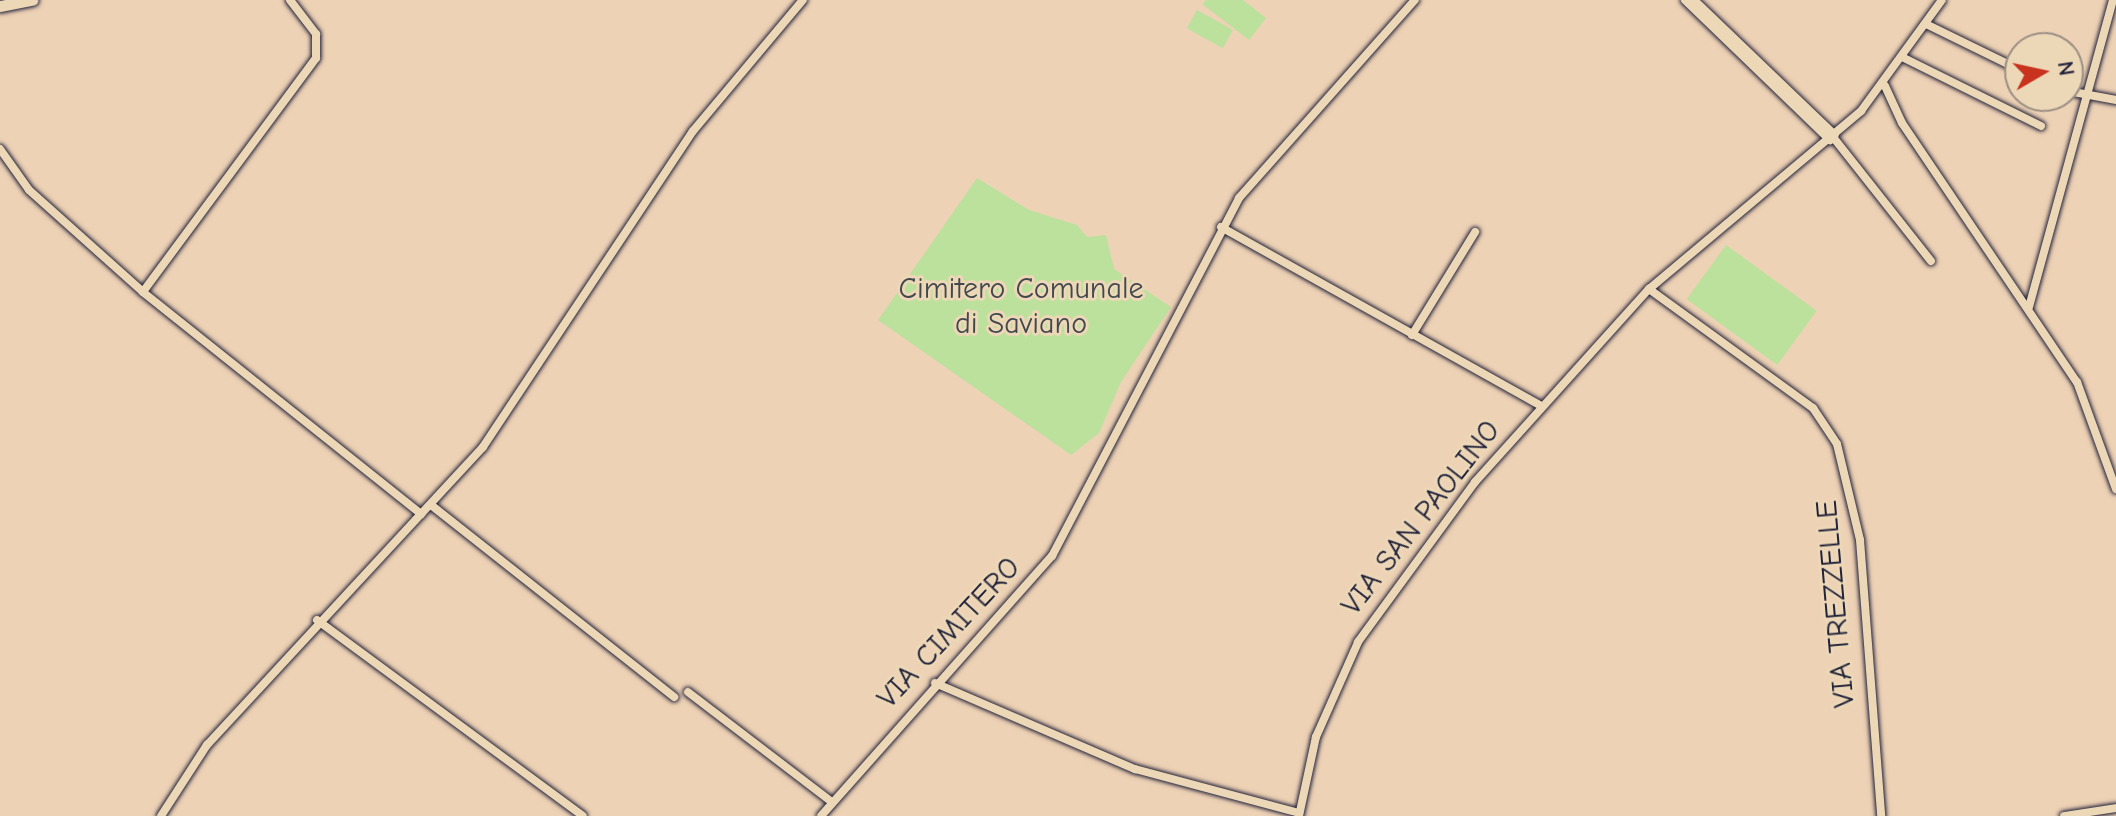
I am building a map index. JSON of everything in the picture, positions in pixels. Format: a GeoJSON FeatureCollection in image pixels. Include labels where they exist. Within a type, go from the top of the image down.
{"type":"FeatureCollection","features":[{"type":"Feature","properties":{"kind":"main road"},"geometry":{"type":"LineString","coordinates":[[0,6],[32,0]]}},
{"type":"Feature","properties":{"kind":"street"},"geometry":{"type":"LineString","coordinates":[[143,292],[316,58],[316,34],[290,0]]}},
{"type":"Feature","properties":{"kind":"street"},"geometry":{"type":"LineString","coordinates":[[161,816],[207,745],[317,620],[431,505],[525,389],[693,131],[803,0]]}},
{"type":"Feature","properties":{"kind":"street","name":"VIA CIMITERO"},"geometry":{"type":"LineString","coordinates":[[821,816],[935,683],[1052,556],[1221,227],[1259,169],[1348,81],[1415,0]]}},
{"type":"Feature","properties":{"kind":"street"},"geometry":{"type":"LineString","coordinates":[[1685,0],[1833,137]]}},
{"type":"Feature","properties":{"kind":"street"},"geometry":{"type":"LineString","coordinates":[[1694,0],[1833,137],[1931,261]]}},
{"type":"Feature","properties":{"kind":"street","name":"VIA SAN PAOLINO"},"geometry":{"type":"LineString","coordinates":[[1299,814],[1316,737],[1374,611],[1541,406],[1649,289],[1833,137],[1885,86],[1942,0]]}},
{"type":"Feature","properties":{"kind":"street"},"geometry":{"type":"LineString","coordinates":[[2029,307],[2113,0]]}},
{"type":"Feature","properties":{"kind":"street"},"geometry":{"type":"LineString","coordinates":[[1926,24],[2004,62]]}},
{"type":"Feature","properties":{"kind":"street"},"geometry":{"type":"LineString","coordinates":[[1904,58],[2041,126]]}},
{"type":"Feature","properties":{"kind":"street"},"geometry":{"type":"LineString","coordinates":[[1885,86],[1902,123],[2029,307],[2094,417],[2116,489]]}},
{"type":"Feature","properties":{"kind":"street"},"geometry":{"type":"LineString","coordinates":[[2084,94],[2116,100]]}},
{"type":"Feature","properties":{"kind":"street"},"geometry":{"type":"LineString","coordinates":[[0,149],[29,190],[143,292],[421,514]]}},
{"type":"Feature","properties":{"kind":"street"},"geometry":{"type":"LineString","coordinates":[[1221,227],[1541,406]]}},
{"type":"Feature","properties":{"kind":"street"},"geometry":{"type":"LineString","coordinates":[[1412,335],[1475,232]]}},
{"type":"Feature","properties":{"kind":"street","name":"VIA TREZZELLE"},"geometry":{"type":"LineString","coordinates":[[1649,289],[1813,408],[1837,444],[1860,540],[1881,816]]}},
{"type":"Feature","properties":{"kind":"street"},"geometry":{"type":"LineString","coordinates":[[431,505],[674,697]]}},
{"type":"Feature","properties":{"kind":"street"},"geometry":{"type":"LineString","coordinates":[[317,620],[583,816]]}},
{"type":"Feature","properties":{"kind":"street"},"geometry":{"type":"LineString","coordinates":[[935,683],[1135,769],[1299,814]]}},
{"type":"Feature","properties":{"kind":"street"},"geometry":{"type":"LineString","coordinates":[[688,692],[832,802]]}},
{"type":"Feature","properties":{"kind":"street"},"geometry":{"type":"LineString","coordinates":[[2064,816],[2116,808]]}},
{"type":"Feature","properties":{"kind":"green space"},"geometry":{"type":"Polygon","coordinates":[[[1206,0],[1243,0],[1266,18],[1249,40],[1202,4],[1206,0]]]}},
{"type":"Feature","properties":{"kind":"green space"},"geometry":{"type":"Polygon","coordinates":[[[1197,10],[1233,30],[1223,48],[1187,28],[1197,10]]]}},
{"type":"Feature","properties":{"kind":"green space","name":"Cimitero Comunale di Saviano"},"geometry":{"type":"Polygon","coordinates":[[[977,178],[1029,210],[1077,225],[1087,237],[1106,235],[1114,269],[1171,307],[1121,382],[1099,433],[1071,455],[878,320],[977,178]]]}},
{"type":"Feature","properties":{"kind":"green space"},"geometry":{"type":"Polygon","coordinates":[[[1726,245],[1817,311],[1777,365],[1687,299],[1726,245]]]}}]}
